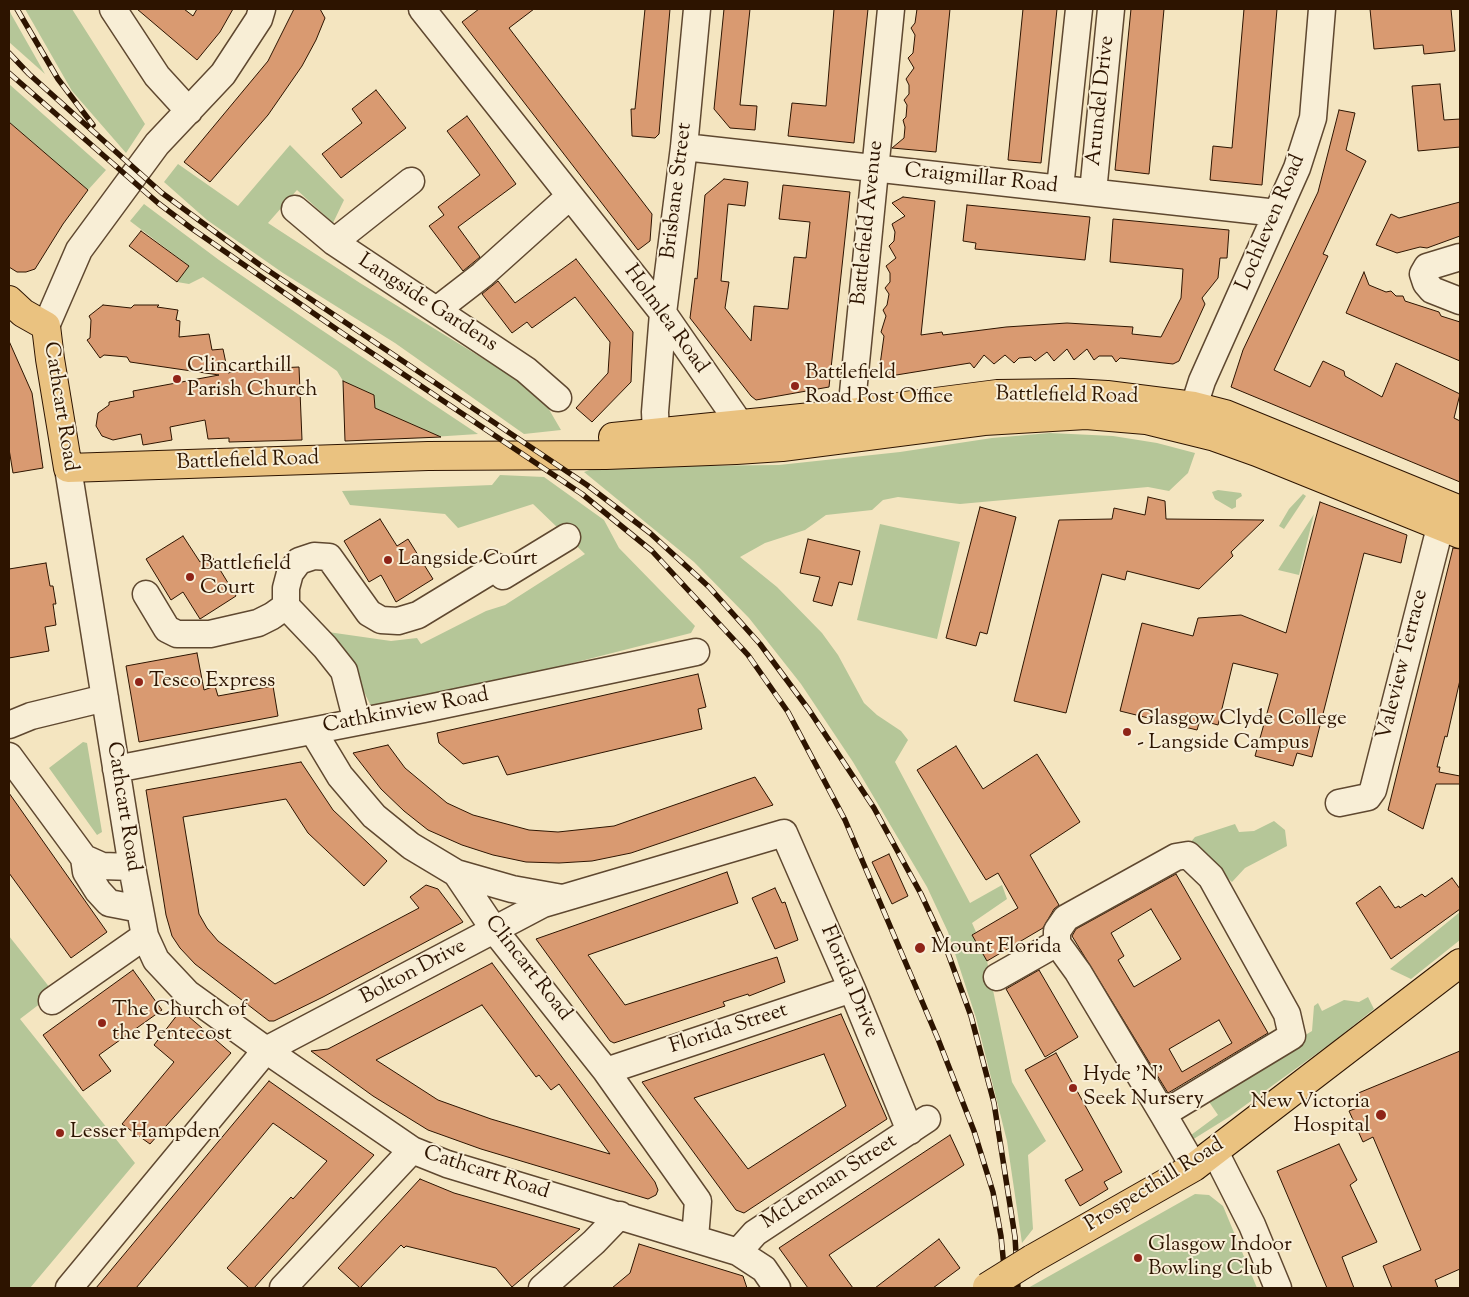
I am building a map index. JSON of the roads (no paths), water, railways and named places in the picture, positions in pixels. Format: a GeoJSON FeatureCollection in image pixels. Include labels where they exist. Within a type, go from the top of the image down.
{"type":"FeatureCollection","features":[{"type":"Feature","properties":{"kind":"main road"},"geometry":{"type":"LineString","coordinates":[[12,308],[46,326]]}},
{"type":"Feature","properties":{"kind":"main road","name":"Cathcart Road"},"geometry":{"type":"LineString","coordinates":[[46,326],[68,468]]}},
{"type":"Feature","properties":{"kind":"main road","name":"Battlefield Road"},"geometry":{"type":"LineString","coordinates":[[657,443],[737,424],[853,425],[984,421],[1086,415],[1146,420],[1192,418],[1257,452],[1452,518]]}},
{"type":"Feature","properties":{"kind":"main road"},"geometry":{"type":"LineString","coordinates":[[724,450],[737,424]]}},
{"type":"Feature","properties":{"kind":"main road","name":"Battlefield Road"},"geometry":{"type":"LineString","coordinates":[[68,468],[428,456],[657,443],[724,450],[782,447],[853,425]]}},
{"type":"Feature","properties":{"kind":"main road","name":"Prospecthill Road"},"geometry":{"type":"LineString","coordinates":[[986,1287],[1205,1159],[1460,963]]}},
{"type":"Feature","properties":{"kind":"street"},"geometry":{"type":"LineString","coordinates":[[113,9],[157,76],[189,111]]}},
{"type":"Feature","properties":{"kind":"street","name":"Cathcart Road"},"geometry":{"type":"LineString","coordinates":[[46,326],[79,250],[158,144],[223,74],[259,19],[262,9]]}},
{"type":"Feature","properties":{"kind":"street","name":"Brisbane Street"},"geometry":{"type":"LineString","coordinates":[[657,443],[655,412],[663,313],[684,147],[697,9]]}},
{"type":"Feature","properties":{"kind":"street","name":"Battlefield Avenue"},"geometry":{"type":"LineString","coordinates":[[853,425],[874,170],[891,9]]}},
{"type":"Feature","properties":{"kind":"street","name":"Arundel Drive"},"geometry":{"type":"LineString","coordinates":[[1060,188],[1079,9]]}},
{"type":"Feature","properties":{"kind":"street","name":"Arundel Drive"},"geometry":{"type":"LineString","coordinates":[[1093,192],[1111,9]]}},
{"type":"Feature","properties":{"kind":"street","name":"Lochleven Road"},"geometry":{"type":"LineString","coordinates":[[1192,418],[1202,381],[1297,168],[1313,118],[1322,9]]}},
{"type":"Feature","properties":{"kind":"street","name":"Holmlea Road"},"geometry":{"type":"LineString","coordinates":[[430,11],[570,196],[663,313],[736,417],[737,424]]}},
{"type":"Feature","properties":{"kind":"street","name":"Craigmillar Road"},"geometry":{"type":"LineString","coordinates":[[684,147],[874,170],[1060,188],[1278,213]]}},
{"type":"Feature","properties":{"kind":"street"},"geometry":{"type":"LineString","coordinates":[[334,242],[411,181]]}},
{"type":"Feature","properties":{"kind":"street"},"geometry":{"type":"LineString","coordinates":[[438,309],[482,275],[570,196]]}},
{"type":"Feature","properties":{"kind":"street","name":"Langside Gardens"},"geometry":{"type":"LineString","coordinates":[[295,210],[334,242],[438,309],[526,370],[558,398]]}},
{"type":"Feature","properties":{"kind":"street"},"geometry":{"type":"LineString","coordinates":[[1460,257],[1427,267],[1423,274],[1426,283],[1432,290],[1460,301]]}},
{"type":"Feature","properties":{"kind":"street","name":"Cathcart Road"},"geometry":{"type":"LineString","coordinates":[[68,468],[132,867],[145,936],[156,960],[187,993],[266,1050],[412,1150],[447,1164],[738,1252],[764,1269],[778,1288]]}},
{"type":"Feature","properties":{"kind":"street","name":"Valeview Terrace"},"geometry":{"type":"LineString","coordinates":[[1340,803],[1368,797],[1373,790],[1452,518]]}},
{"type":"Feature","properties":{"kind":"street"},"geometry":{"type":"LineString","coordinates":[[357,722],[344,671],[325,646],[286,606],[286,588],[290,572],[299,562],[314,556],[329,557],[369,613],[381,620],[398,621],[418,615],[497,567],[503,576],[567,537]]}},
{"type":"Feature","properties":{"kind":"street"},"geometry":{"type":"LineString","coordinates":[[146,594],[167,629],[177,634],[210,634],[258,623],[286,606]]}},
{"type":"Feature","properties":{"kind":"street","name":"Cathkinview Road"},"geometry":{"type":"LineString","coordinates":[[116,769],[313,731],[696,652]]}},
{"type":"Feature","properties":{"kind":"street"},"geometry":{"type":"LineString","coordinates":[[9,725],[31,716],[105,698]]}},
{"type":"Feature","properties":{"kind":"street","name":"Clincart Road"},"geometry":{"type":"LineString","coordinates":[[313,731],[340,776],[374,816],[411,846],[456,872],[495,931],[606,1070],[698,1201],[695,1238]]}},
{"type":"Feature","properties":{"kind":"street"},"geometry":{"type":"LineString","coordinates":[[11,764],[84,858],[102,866],[132,867]]}},
{"type":"Feature","properties":{"kind":"street","name":"Bolton Drive"},"geometry":{"type":"LineString","coordinates":[[266,1050],[495,931],[542,904],[784,833]]}},
{"type":"Feature","properties":{"kind":"street","name":"Florida Drive"},"geometry":{"type":"LineString","coordinates":[[784,833],[852,989],[918,1125]]}},
{"type":"Feature","properties":{"kind":"street"},"geometry":{"type":"LineString","coordinates":[[1163,1114],[1292,1036],[1287,1014],[1211,877],[1188,855],[1176,857],[1066,918],[1057,931],[1057,943],[1078,972],[1163,1114],[1205,1159],[1252,1225],[1278,1288]]}},
{"type":"Feature","properties":{"kind":"street"},"geometry":{"type":"LineString","coordinates":[[84,858],[86,872],[98,891],[109,903],[140,909]]}},
{"type":"Feature","properties":{"kind":"street","name":"Bolton Drive"},"geometry":{"type":"LineString","coordinates":[[456,872],[504,887],[563,898]]}},
{"type":"Feature","properties":{"kind":"street"},"geometry":{"type":"LineString","coordinates":[[52,1001],[145,936]]}},
{"type":"Feature","properties":{"kind":"street"},"geometry":{"type":"LineString","coordinates":[[997,977],[1057,943]]}},
{"type":"Feature","properties":{"kind":"street","name":"Florida Street"},"geometry":{"type":"LineString","coordinates":[[606,1070],[852,989]]}},
{"type":"Feature","properties":{"kind":"street"},"geometry":{"type":"LineString","coordinates":[[68,1288],[266,1050]]}},
{"type":"Feature","properties":{"kind":"street","name":"McLennan Street"},"geometry":{"type":"LineString","coordinates":[[738,1252],[755,1233],[918,1125]]}},
{"type":"Feature","properties":{"kind":"street"},"geometry":{"type":"LineString","coordinates":[[283,1288],[412,1150]]}},
{"type":"Feature","properties":{"kind":"street"},"geometry":{"type":"LineString","coordinates":[[542,1288],[594,1242],[620,1215]]}},
{"type":"Feature","properties":{"kind":"railway"},"geometry":{"type":"LineString","coordinates":[[17,9],[58,79],[93,125]]}},
{"type":"Feature","properties":{"kind":"railway"},"geometry":{"type":"LineString","coordinates":[[9,53],[29,74],[162,193],[260,265],[587,485],[650,533],[709,587],[760,644],[809,710],[874,808],[921,894],[946,948],[971,1016],[994,1103],[1015,1237],[1018,1288]]}},
{"type":"Feature","properties":{"kind":"railway"},"geometry":{"type":"LineString","coordinates":[[9,73],[158,203],[191,228],[342,333],[582,494],[652,551],[748,655],[788,712],[845,820],[938,1039],[974,1131],[993,1192],[1001,1236],[1006,1288]]}},
{"type":"Feature","properties":{"kind":"place","name":"Clincarthill Parish Church"},"geometry":{"type":"Point","coordinates":[177,379]}},
{"type":"Feature","properties":{"kind":"place","name":"Battlefield Road Post Office"},"geometry":{"type":"Point","coordinates":[795,386]}},
{"type":"Feature","properties":{"kind":"place","name":"Langside Court"},"geometry":{"type":"Point","coordinates":[388,560]}},
{"type":"Feature","properties":{"kind":"place","name":"Battlefield Court"},"geometry":{"type":"Point","coordinates":[190,577]}},
{"type":"Feature","properties":{"kind":"place","name":"Tesco Express"},"geometry":{"type":"Point","coordinates":[139,682]}},
{"type":"Feature","properties":{"kind":"place","name":"Glasgow Clyde College - Langside Campus"},"geometry":{"type":"Point","coordinates":[1127,732]}},
{"type":"Feature","properties":{"kind":"place","name":"Mount Florida"},"geometry":{"type":"Point","coordinates":[920,948]}},
{"type":"Feature","properties":{"kind":"place","name":"The Church of the Pentecost"},"geometry":{"type":"Point","coordinates":[102,1023]}},
{"type":"Feature","properties":{"kind":"place","name":"Hyde 'N' Seek Nursery"},"geometry":{"type":"Point","coordinates":[1073,1088]}},
{"type":"Feature","properties":{"kind":"place","name":"New Victoria Hospital"},"geometry":{"type":"Point","coordinates":[1381,1115]}},
{"type":"Feature","properties":{"kind":"place","name":"Lesser Hampden"},"geometry":{"type":"Point","coordinates":[60,1133]}},
{"type":"Feature","properties":{"kind":"place","name":"Glasgow Indoor Bowling Club"},"geometry":{"type":"Point","coordinates":[1138,1258]}}]}
